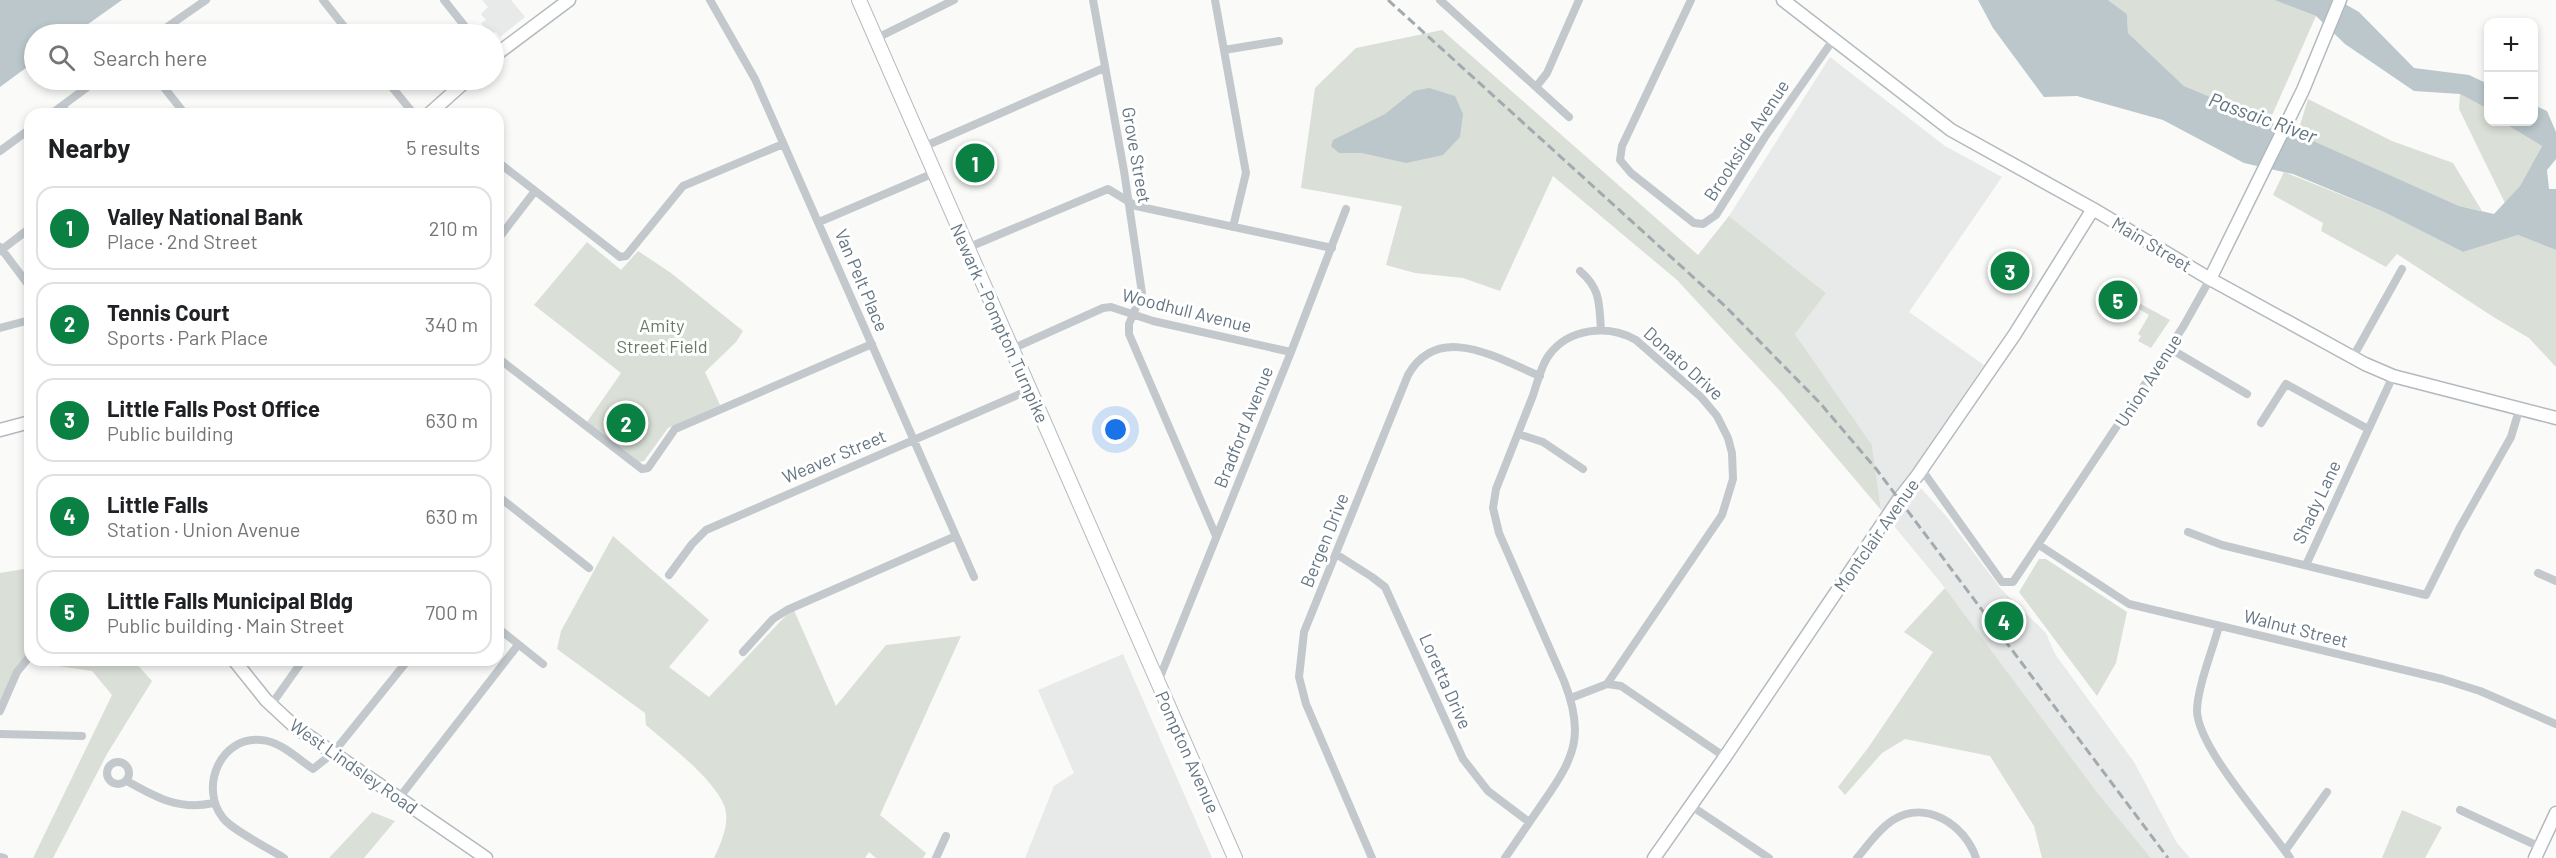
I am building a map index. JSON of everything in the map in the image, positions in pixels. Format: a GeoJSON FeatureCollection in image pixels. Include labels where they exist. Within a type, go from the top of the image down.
{"type":"FeatureCollection","features":[{"type":"Feature","properties":{"kind":"main road","name":"Newark - Pompton Turnpike"},"geometry":{"type":"LineString","coordinates":[[859,0],[1142,646]]}},
{"type":"Feature","properties":{"kind":"main road","name":"Main Street"},"geometry":{"type":"LineString","coordinates":[[1783,0],[1942,124],[2093,209],[2210,279],[2353,357],[2394,376],[2556,418]]}},
{"type":"Feature","properties":{"kind":"main road","name":"Union Avenue"},"geometry":{"type":"LineString","coordinates":[[2210,279],[2303,90],[2340,0]]}},
{"type":"Feature","properties":{"kind":"main road"},"geometry":{"type":"LineString","coordinates":[[504,49],[566,1]]}},
{"type":"Feature","properties":{"kind":"main road"},"geometry":{"type":"LineString","coordinates":[[438,108],[457,90]]}},
{"type":"Feature","properties":{"kind":"main road","name":"Montclair Avenue"},"geometry":{"type":"LineString","coordinates":[[1654,858],[1899,499],[1922,470],[2015,334],[2093,209]]}},
{"type":"Feature","properties":{"kind":"main road"},"geometry":{"type":"LineString","coordinates":[[0,430],[24,424]]}},
{"type":"Feature","properties":{"kind":"main road","name":"Pompton Avenue"},"geometry":{"type":"LineString","coordinates":[[1142,646],[1235,858]]}},
{"type":"Feature","properties":{"kind":"main road","name":"West Lindsley Road"},"geometry":{"type":"LineString","coordinates":[[239,666],[271,705],[294,726],[486,858]]}},
{"type":"Feature","properties":{"kind":"main road"},"geometry":{"type":"LineString","coordinates":[[2538,853],[2556,813]]}},
{"type":"Feature","properties":{"kind":"street"},"geometry":{"type":"LineString","coordinates":[[171,24],[206,0]]}},
{"type":"Feature","properties":{"kind":"street"},"geometry":{"type":"LineString","coordinates":[[322,0],[342,24]]}},
{"type":"Feature","properties":{"kind":"street"},"geometry":{"type":"LineString","coordinates":[[444,0],[463,24]]}},
{"type":"Feature","properties":{"kind":"street","name":"Van Pelt Place"},"geometry":{"type":"LineString","coordinates":[[710,0],[755,79],[974,577]]}},
{"type":"Feature","properties":{"kind":"street"},"geometry":{"type":"LineString","coordinates":[[875,39],[954,0]]}},
{"type":"Feature","properties":{"kind":"street","name":"Grove Street"},"geometry":{"type":"LineString","coordinates":[[1093,0],[1142,293],[1129,324],[1131,342],[1216,536]]}},
{"type":"Feature","properties":{"kind":"street"},"geometry":{"type":"LineString","coordinates":[[1215,0],[1246,173],[1233,227]]}},
{"type":"Feature","properties":{"kind":"street"},"geometry":{"type":"LineString","coordinates":[[1440,0],[1569,117]]}},
{"type":"Feature","properties":{"kind":"street"},"geometry":{"type":"LineString","coordinates":[[1536,87],[1547,73],[1579,0]]}},
{"type":"Feature","properties":{"kind":"street","name":"Brookside Avenue"},"geometry":{"type":"LineString","coordinates":[[1691,0],[1622,146],[1620,160],[1631,173],[1686,219],[1698,224],[1712,220],[1765,137],[1833,40]]}},
{"type":"Feature","properties":{"kind":"street"},"geometry":{"type":"LineString","coordinates":[[1224,50],[1280,41]]}},
{"type":"Feature","properties":{"kind":"street"},"geometry":{"type":"LineString","coordinates":[[923,147],[1104,68]]}},
{"type":"Feature","properties":{"kind":"street"},"geometry":{"type":"LineString","coordinates":[[59,108],[84,90]]}},
{"type":"Feature","properties":{"kind":"street"},"geometry":{"type":"LineString","coordinates":[[166,90],[180,108]]}},
{"type":"Feature","properties":{"kind":"street"},"geometry":{"type":"LineString","coordinates":[[394,90],[409,108]]}},
{"type":"Feature","properties":{"kind":"street"},"geometry":{"type":"LineString","coordinates":[[0,152],[24,134]]}},
{"type":"Feature","properties":{"kind":"street"},"geometry":{"type":"LineString","coordinates":[[504,167],[620,257],[626,256],[683,186],[783,144]]}},
{"type":"Feature","properties":{"kind":"street"},"geometry":{"type":"LineString","coordinates":[[819,222],[934,173]]}},
{"type":"Feature","properties":{"kind":"street"},"geometry":{"type":"LineString","coordinates":[[967,248],[1108,189],[1128,203],[1332,248]]}},
{"type":"Feature","properties":{"kind":"street"},"geometry":{"type":"LineString","coordinates":[[504,231],[535,191]]}},
{"type":"Feature","properties":{"kind":"street","name":"Bradford Avenue"},"geometry":{"type":"LineString","coordinates":[[1158,682],[1346,209]]}},
{"type":"Feature","properties":{"kind":"street"},"geometry":{"type":"LineString","coordinates":[[24,232],[1,249],[24,279]]}},
{"type":"Feature","properties":{"kind":"street"},"geometry":{"type":"LineString","coordinates":[[2353,357],[2402,269]]}},
{"type":"Feature","properties":{"kind":"street"},"geometry":{"type":"LineString","coordinates":[[1505,858],[1558,784],[1569,761],[1575,736],[1571,698],[1495,520],[1493,508],[1496,489],[1549,355],[1562,343],[1581,334],[1601,330],[1596,290],[1593,282],[1580,271]]}},
{"type":"Feature","properties":{"kind":"street","name":"Union Avenue"},"geometry":{"type":"LineString","coordinates":[[1922,470],[2002,582],[2009,584],[2016,580],[2169,348],[2210,279]]}},
{"type":"Feature","properties":{"kind":"street","name":"Woodhull Avenue"},"geometry":{"type":"LineString","coordinates":[[1012,349],[1103,308],[1111,307],[1153,321],[1291,352]]}},
{"type":"Feature","properties":{"kind":"street"},"geometry":{"type":"LineString","coordinates":[[0,328],[24,322]]}},
{"type":"Feature","properties":{"kind":"street","name":"Donato Drive"},"geometry":{"type":"LineString","coordinates":[[1601,330],[1617,332],[1636,340],[1701,397],[1717,416],[1728,438],[1732,453],[1733,479],[1722,515],[1607,684]]}},
{"type":"Feature","properties":{"kind":"street"},"geometry":{"type":"LineString","coordinates":[[504,363],[639,468],[646,469],[675,429],[872,344]]}},
{"type":"Feature","properties":{"kind":"street","name":"Bergen Drive"},"geometry":{"type":"LineString","coordinates":[[1372,858],[1306,704],[1299,677],[1304,632],[1408,375],[1424,356],[1439,348],[1460,346],[1540,376]]}},
{"type":"Feature","properties":{"kind":"street"},"geometry":{"type":"LineString","coordinates":[[2169,348],[2247,394]]}},
{"type":"Feature","properties":{"kind":"street","name":"Shady Lane"},"geometry":{"type":"LineString","coordinates":[[2188,532],[2222,544],[2306,565],[2394,376]]}},
{"type":"Feature","properties":{"kind":"street"},"geometry":{"type":"LineString","coordinates":[[2261,423],[2286,384],[2368,429]]}},
{"type":"Feature","properties":{"kind":"street","name":"Weaver Street"},"geometry":{"type":"LineString","coordinates":[[669,575],[692,544],[706,530],[1029,390]]}},
{"type":"Feature","properties":{"kind":"street"},"geometry":{"type":"LineString","coordinates":[[2306,565],[2426,595],[2459,529],[2511,437],[2520,407]]}},
{"type":"Feature","properties":{"kind":"street"},"geometry":{"type":"LineString","coordinates":[[1518,434],[1543,442],[1582,468]]}},
{"type":"Feature","properties":{"kind":"street"},"geometry":{"type":"LineString","coordinates":[[504,501],[589,568]]}},
{"type":"Feature","properties":{"kind":"street"},"geometry":{"type":"LineString","coordinates":[[743,652],[773,619],[787,610],[956,536]]}},
{"type":"Feature","properties":{"kind":"street","name":"Walnut Street"},"geometry":{"type":"LineString","coordinates":[[2039,545],[2129,604],[2453,682],[2480,691],[2556,724]]}},
{"type":"Feature","properties":{"kind":"street","name":"Loretta Drive"},"geometry":{"type":"LineString","coordinates":[[1336,554],[1372,576],[1385,587],[1463,759],[1488,791],[1529,822]]}},
{"type":"Feature","properties":{"kind":"street"},"geometry":{"type":"LineString","coordinates":[[2538,573],[2556,581]]}},
{"type":"Feature","properties":{"kind":"street"},"geometry":{"type":"LineString","coordinates":[[2219,626],[2198,703],[2201,729],[2219,762],[2287,855],[2327,792]]}},
{"type":"Feature","properties":{"kind":"street"},"geometry":{"type":"LineString","coordinates":[[504,633],[543,664]]}},
{"type":"Feature","properties":{"kind":"street"},"geometry":{"type":"LineString","coordinates":[[504,663],[518,645]]}},
{"type":"Feature","properties":{"kind":"street"},"geometry":{"type":"LineString","coordinates":[[0,711],[17,672],[24,663]]}},
{"type":"Feature","properties":{"kind":"street"},"geometry":{"type":"LineString","coordinates":[[271,705],[299,666]]}},
{"type":"Feature","properties":{"kind":"street"},"geometry":{"type":"LineString","coordinates":[[284,858],[224,820],[213,803],[215,769],[227,751],[244,741],[262,740],[279,745],[313,769],[333,753],[403,666]]}},
{"type":"Feature","properties":{"kind":"street"},"geometry":{"type":"LineString","coordinates":[[399,798],[502,666]]}},
{"type":"Feature","properties":{"kind":"street"},"geometry":{"type":"LineString","coordinates":[[1571,698],[1607,684],[1621,686],[1725,757]]}},
{"type":"Feature","properties":{"kind":"street"},"geometry":{"type":"LineString","coordinates":[[0,734],[82,736]]}},
{"type":"Feature","properties":{"kind":"street"},"geometry":{"type":"LineString","coordinates":[[127,781],[161,800],[202,806],[213,803]]}},
{"type":"Feature","properties":{"kind":"street"},"geometry":{"type":"LineString","coordinates":[[1690,805],[1769,858]]}},
{"type":"Feature","properties":{"kind":"street"},"geometry":{"type":"LineString","coordinates":[[2460,810],[2538,853]]}},
{"type":"Feature","properties":{"kind":"street"},"geometry":{"type":"LineString","coordinates":[[1857,858],[1890,822],[1903,815],[1918,812],[1934,814],[1950,822],[1964,836],[1976,858]]}},
{"type":"Feature","properties":{"kind":"street"},"geometry":{"type":"LineString","coordinates":[[936,858],[946,836]]}},
{"type":"Feature","properties":{"kind":"shaded area"},"geometry":{"type":"Polygon","coordinates":[[[0,0],[122,0],[88,24],[24,24],[24,69],[0,87],[0,0]]]}},
{"type":"Feature","properties":{"kind":"shaded area"},"geometry":{"type":"Polygon","coordinates":[[[482,0],[511,0],[525,17],[504,34],[504,24],[481,23],[486,20],[481,14],[488,7],[482,0]]]}},
{"type":"Feature","properties":{"kind":"shaded area"},"geometry":{"type":"Polygon","coordinates":[[[1978,0],[2108,0],[2127,14],[2128,33],[2184,86],[2459,206],[2494,214],[2520,186],[2542,146],[2509,126],[2538,126],[2538,107],[2547,111],[2556,132],[2556,159],[2547,170],[2549,189],[2556,189],[2556,250],[2518,235],[2463,252],[2384,212],[2293,174],[2244,163],[2163,120],[2077,96],[2044,97],[1993,28],[1978,0]]]}},
{"type":"Feature","properties":{"kind":"shaded area"},"geometry":{"type":"Polygon","coordinates":[[[2274,0],[2338,0],[2359,12],[2414,68],[2469,75],[2484,82],[2484,107],[2460,94],[2414,91],[2345,44],[2316,16],[2274,0]]]}},
{"type":"Feature","properties":{"kind":"shaded area"},"geometry":{"type":"Polygon","coordinates":[[[1830,57],[1945,146],[2002,177],[1909,312],[1984,365],[1905,481],[1920,487],[1946,516],[2001,589],[2046,633],[2055,654],[2134,762],[2177,843],[2190,858],[2151,858],[2096,791],[1945,588],[1881,510],[1872,445],[1795,334],[1826,293],[1729,216],[1830,57]]]}},
{"type":"Feature","properties":{"kind":"shaded area"},"geometry":{"type":"Polygon","coordinates":[[[1429,88],[1455,96],[1463,114],[1460,137],[1443,155],[1406,163],[1362,153],[1339,153],[1331,146],[1333,140],[1385,114],[1414,91],[1429,88]]]}},
{"type":"Feature","properties":{"kind":"shaded area"},"geometry":{"type":"Polygon","coordinates":[[[1123,654],[1212,858],[1025,858],[1054,786],[1074,773],[1038,690],[1123,654]]]}},
{"type":"Feature","properties":{"kind":"green space"},"geometry":{"type":"Polygon","coordinates":[[[2108,0],[2274,0],[2316,16],[2269,122],[2184,86],[2128,33],[2127,14],[2108,0]]]}},
{"type":"Feature","properties":{"kind":"green space"},"geometry":{"type":"Polygon","coordinates":[[[1442,30],[1698,255],[1729,216],[1826,293],[1795,334],[1872,445],[1881,510],[1781,392],[1677,280],[1553,176],[1500,291],[1463,278],[1415,273],[1386,265],[1402,206],[1301,188],[1315,88],[1356,48],[1442,30]]]}},
{"type":"Feature","properties":{"kind":"green space"},"geometry":{"type":"Polygon","coordinates":[[[2460,94],[2484,107],[2484,126],[2509,126],[2542,146],[2520,186],[2505,203],[2459,109],[2460,94]]]}},
{"type":"Feature","properties":{"kind":"green space"},"geometry":{"type":"Polygon","coordinates":[[[2308,99],[2392,141],[2453,163],[2482,211],[2459,206],[2297,135],[2308,99]]]}},
{"type":"Feature","properties":{"kind":"green space"},"geometry":{"type":"Polygon","coordinates":[[[2284,172],[2384,212],[2463,252],[2518,235],[2556,250],[2556,367],[2529,338],[2397,254],[2386,267],[2321,231],[2323,223],[2273,195],[2284,172]]]}},
{"type":"Feature","properties":{"kind":"green space","name":"Amity Street Field"},"geometry":{"type":"Polygon","coordinates":[[[587,242],[621,270],[638,251],[671,273],[743,331],[736,342],[705,372],[720,405],[668,428],[644,461],[639,462],[587,422],[621,373],[534,305],[587,242]]]}},
{"type":"Feature","properties":{"kind":"green space"},"geometry":{"type":"Polygon","coordinates":[[[2137,302],[2170,320],[2151,348],[2138,341],[2141,336],[2138,334],[2149,315],[2134,306],[2137,302]]]}},
{"type":"Feature","properties":{"kind":"green space"},"geometry":{"type":"Polygon","coordinates":[[[613,536],[709,620],[669,667],[709,697],[793,608],[836,706],[886,645],[961,636],[880,815],[926,853],[923,858],[876,858],[869,852],[865,858],[714,858],[720,846],[726,818],[724,805],[718,794],[689,762],[646,725],[645,713],[557,649],[561,631],[613,536]]]}},
{"type":"Feature","properties":{"kind":"green space"},"geometry":{"type":"Polygon","coordinates":[[[2039,559],[2046,559],[2127,612],[2116,663],[2097,696],[2019,592],[2039,559]]]}},
{"type":"Feature","properties":{"kind":"green space"},"geometry":{"type":"Polygon","coordinates":[[[24,569],[24,661],[0,706],[0,573],[24,569]]]}},
{"type":"Feature","properties":{"kind":"green space"},"geometry":{"type":"Polygon","coordinates":[[[1945,588],[2096,791],[2151,858],[2042,858],[2034,826],[1990,756],[1905,739],[1882,753],[1845,795],[1838,787],[1868,748],[1933,652],[1904,632],[1945,588]]]}},
{"type":"Feature","properties":{"kind":"green space"},"geometry":{"type":"Polygon","coordinates":[[[58,666],[138,666],[152,681],[107,754],[53,858],[33,858],[112,695],[92,671],[58,666]]]}},
{"type":"Feature","properties":{"kind":"green space"},"geometry":{"type":"Polygon","coordinates":[[[2402,810],[2442,827],[2425,858],[2382,858],[2402,810]]]}},
{"type":"Feature","properties":{"kind":"green space"},"geometry":{"type":"Polygon","coordinates":[[[372,812],[395,821],[364,858],[329,858],[372,812]]]}},
{"type":"Feature","properties":{"kind":"railway"},"geometry":{"type":"LineString","coordinates":[[1388,0],[1725,306],[1820,403],[1877,470],[2168,858]]}},
{"type":"Feature","properties":{"kind":"place","name":"Valley National Bank"},"geometry":{"type":"Point","coordinates":[975,163]}},
{"type":"Feature","properties":{"kind":"place","name":"Little Falls Post Office"},"geometry":{"type":"Point","coordinates":[2010,271]}},
{"type":"Feature","properties":{"kind":"place","name":"Little Falls Municipal Bldg"},"geometry":{"type":"Point","coordinates":[2118,300]}},
{"type":"Feature","properties":{"kind":"place","name":"Tennis Court"},"geometry":{"type":"Point","coordinates":[626,423]}},
{"type":"Feature","properties":{"kind":"place","name":"Little Falls"},"geometry":{"type":"Point","coordinates":[2004,621]}},
{"type":"Feature","properties":{"kind":"water label","name":"Passaic River"},"geometry":{"type":"Point","coordinates":[2263,117]}}]}
